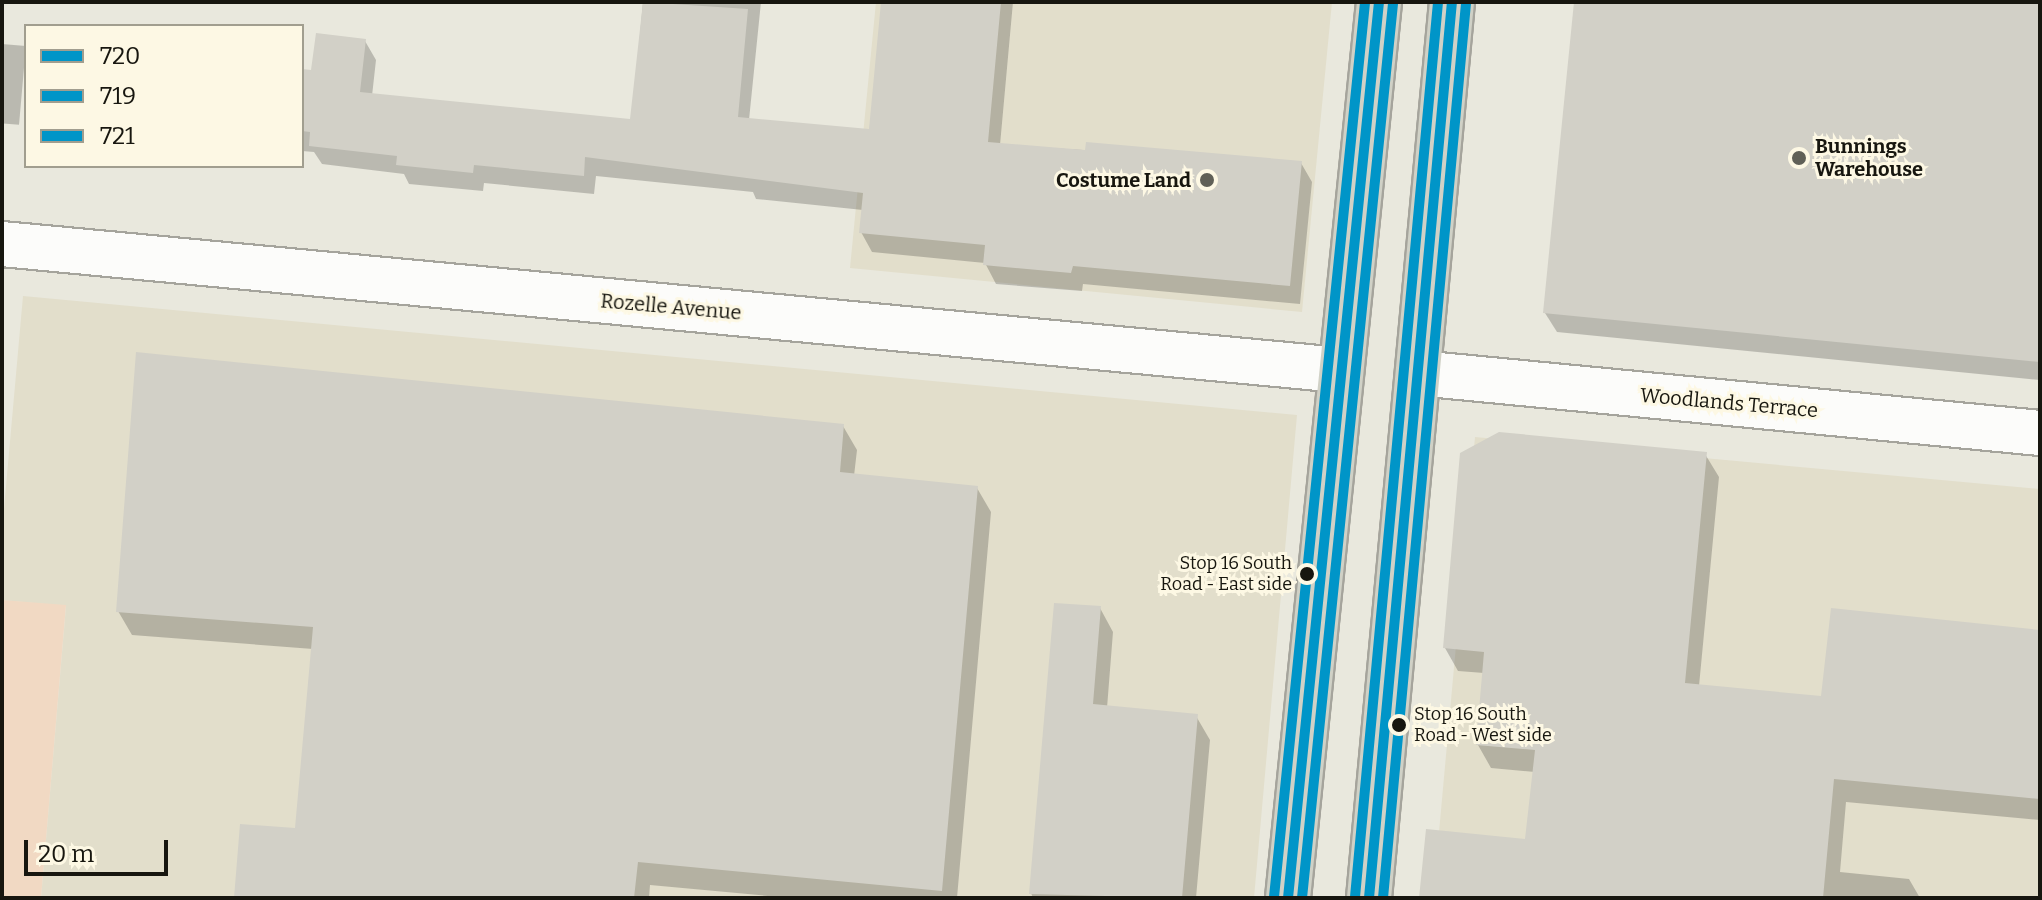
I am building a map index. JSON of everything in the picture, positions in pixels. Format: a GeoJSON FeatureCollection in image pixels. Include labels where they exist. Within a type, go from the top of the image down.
{"type":"FeatureCollection","features":[{"type":"Feature","properties":{"kind":"highway"},"geometry":{"type":"LineString","coordinates":[[1288,898],[1379,2]]}},
{"type":"Feature","properties":{"kind":"highway"},"geometry":{"type":"LineString","coordinates":[[1369,898],[1452,2]]}},
{"type":"Feature","properties":{"kind":"street","name":"Rozelle Avenue"},"geometry":{"type":"LineString","coordinates":[[2,244],[1341,370]]}},
{"type":"Feature","properties":{"kind":"street","name":"Woodlands Terrace"},"geometry":{"type":"LineString","coordinates":[[1418,373],[2040,433]]}},
{"type":"Feature","properties":{"kind":"shaded area"},"geometry":{"type":"Polygon","coordinates":[[[876,2],[1332,2],[1302,312],[850,268],[876,2]]]}},
{"type":"Feature","properties":{"kind":"shaded area"},"geometry":{"type":"Polygon","coordinates":[[[23,296],[1297,415],[1254,898],[41,898],[66,606],[2,600],[2,531],[23,296]]]}},
{"type":"Feature","properties":{"kind":"shaded area"},"geometry":{"type":"Polygon","coordinates":[[[1475,437],[2040,489],[2040,898],[1433,898],[1475,437]]]}},
{"type":"Feature","properties":{"kind":"shaded area"},"geometry":{"type":"Polygon","coordinates":[[[2,600],[66,605],[41,898],[2,898],[2,600]]]}},
{"type":"Feature","properties":{"kind":"building"},"geometry":{"type":"Polygon","coordinates":[[[643,2],[748,9],[738,117],[869,129],[881,2],[1001,2],[988,142],[1085,150],[1086,142],[1302,161],[1290,286],[1073,266],[1071,273],[983,265],[985,245],[859,233],[863,193],[585,157],[584,176],[474,165],[473,173],[396,165],[397,156],[309,146],[310,132],[304,131],[304,69],[311,70],[316,33],[366,39],[360,92],[630,119],[643,2]]]}},
{"type":"Feature","properties":{"kind":"building","name":"Bunnings Warehouse"},"geometry":{"type":"Polygon","coordinates":[[[1574,2],[2040,2],[2040,362],[1543,313],[1574,2]]]}},
{"type":"Feature","properties":{"kind":"building"},"geometry":{"type":"Polygon","coordinates":[[[136,352],[844,424],[840,472],[978,486],[942,891],[638,862],[634,898],[234,898],[240,824],[295,828],[313,627],[116,612],[136,352]]]}},
{"type":"Feature","properties":{"kind":"building"},"geometry":{"type":"Polygon","coordinates":[[[1499,432],[1707,452],[1685,683],[1821,696],[1831,608],[2040,630],[2040,799],[1834,779],[1823,898],[1419,898],[1426,829],[1525,839],[1535,750],[1476,745],[1484,652],[1443,648],[1460,453],[1499,432]]]}},
{"type":"Feature","properties":{"kind":"building"},"geometry":{"type":"Polygon","coordinates":[[[1054,603],[1101,606],[1093,704],[1198,714],[1182,898],[1029,894],[1054,603]]]}},
{"type":"Feature","properties":{"kind":"transit line","name":"721"},"geometry":{"type":"LineString","coordinates":[[1274,897],[1365,2]]}},
{"type":"Feature","properties":{"kind":"transit line","name":"720"},"geometry":{"type":"LineString","coordinates":[[1288,898],[1379,2]]}},
{"type":"Feature","properties":{"kind":"transit line","name":"721"},"geometry":{"type":"LineString","coordinates":[[1355,897],[1438,2]]}},
{"type":"Feature","properties":{"kind":"transit line","name":"720"},"geometry":{"type":"LineString","coordinates":[[1369,898],[1452,2]]}},
{"type":"Feature","properties":{"kind":"transit line","name":"719"},"geometry":{"type":"LineString","coordinates":[[1302,898],[1393,3]]}},
{"type":"Feature","properties":{"kind":"transit line","name":"719"},"geometry":{"type":"LineString","coordinates":[[1383,898],[1466,3]]}},
{"type":"Feature","properties":{"kind":"place","name":"Bunnings Warehouse"},"geometry":{"type":"Point","coordinates":[1799,158]}},
{"type":"Feature","properties":{"kind":"place","name":"Costume Land"},"geometry":{"type":"Point","coordinates":[1207,180]}},
{"type":"Feature","properties":{"kind":"place","name":"Stop 16 South Road - East side"},"geometry":{"type":"Point","coordinates":[1307,574]}},
{"type":"Feature","properties":{"kind":"place","name":"Stop 16 South Road - West side"},"geometry":{"type":"Point","coordinates":[1399,725]}}]}
